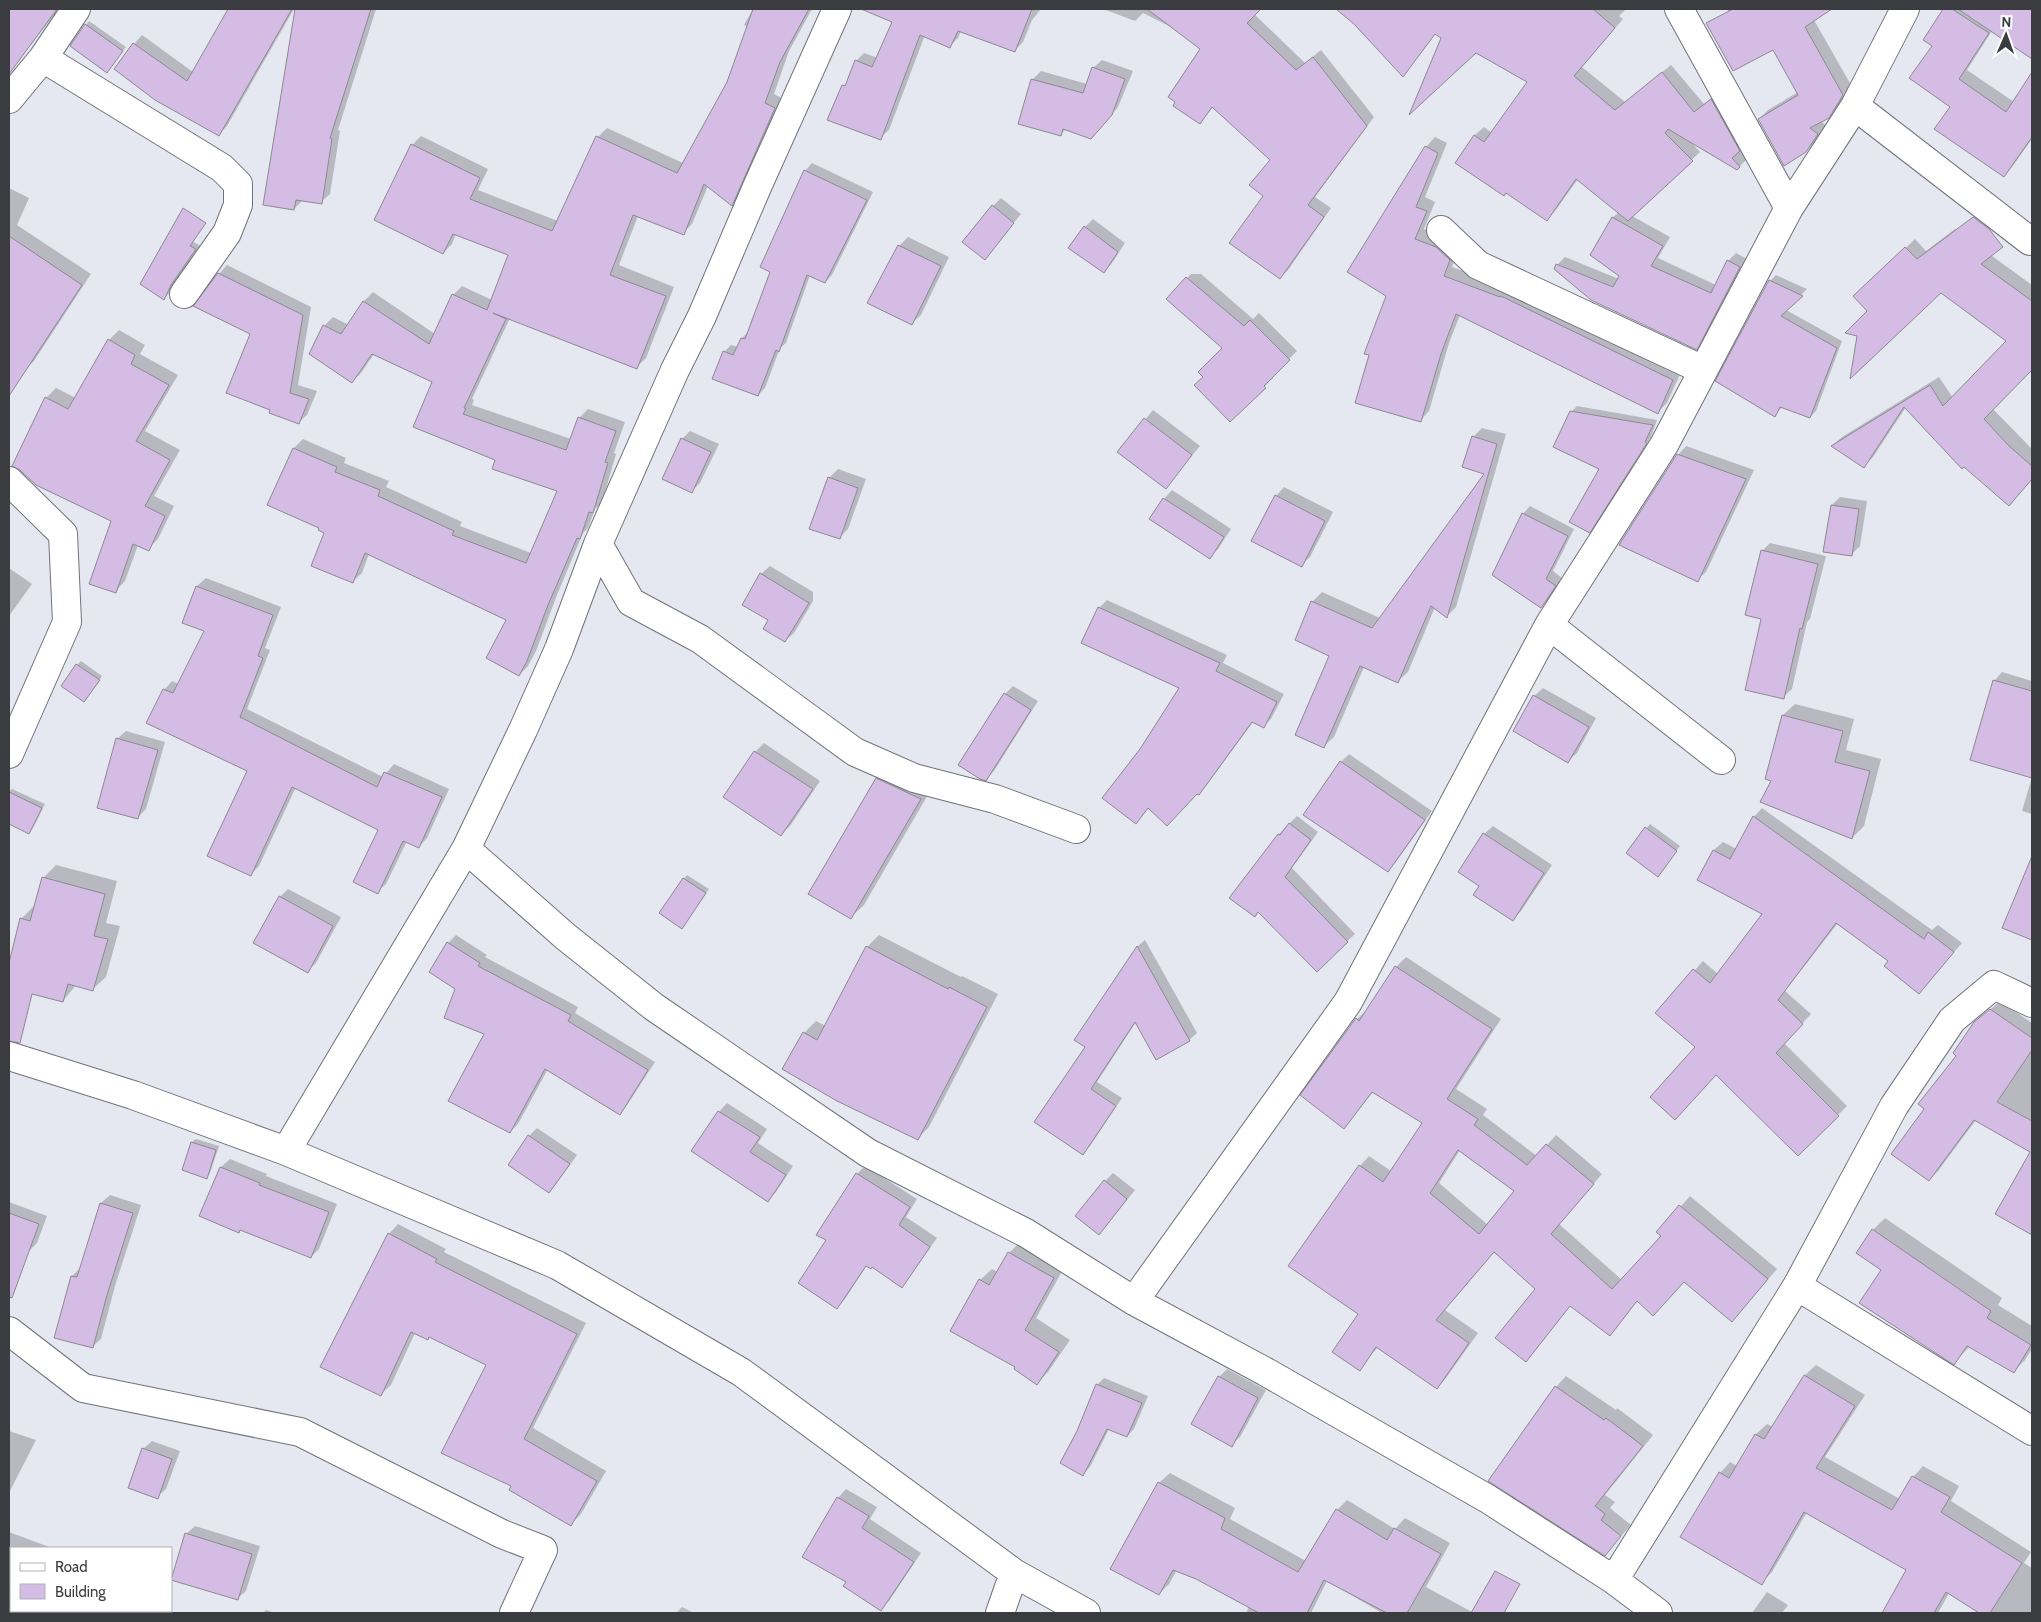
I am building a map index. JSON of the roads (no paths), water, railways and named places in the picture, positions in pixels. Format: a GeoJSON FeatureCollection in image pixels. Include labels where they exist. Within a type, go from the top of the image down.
{"type":"FeatureCollection","features":[{"type":"Feature","properties":{"kind":"street"},"geometry":{"type":"LineString","coordinates":[[9,99],[43,58],[76,9]]}},
{"type":"Feature","properties":{"kind":"street"},"geometry":{"type":"LineString","coordinates":[[286,1151],[466,849],[523,730],[559,649],[598,544],[675,370],[702,316],[757,187],[837,9]]}},
{"type":"Feature","properties":{"kind":"street"},"geometry":{"type":"LineString","coordinates":[[1679,9],[1789,208]]}},
{"type":"Feature","properties":{"kind":"street"},"geometry":{"type":"LineString","coordinates":[[1134,1301],[1348,1002],[1549,625],[1664,445],[1789,208],[1855,106],[1905,9]]}},
{"type":"Feature","properties":{"kind":"street"},"geometry":{"type":"LineString","coordinates":[[43,58],[222,168],[238,184],[238,206],[227,234],[184,294]]}},
{"type":"Feature","properties":{"kind":"street"},"geometry":{"type":"LineString","coordinates":[[1855,106],[2030,241]]}},
{"type":"Feature","properties":{"kind":"street"},"geometry":{"type":"LineString","coordinates":[[1441,230],[1478,265],[1703,370]]}},
{"type":"Feature","properties":{"kind":"street"},"geometry":{"type":"LineString","coordinates":[[9,481],[63,534],[67,622],[9,754]]}},
{"type":"Feature","properties":{"kind":"street"},"geometry":{"type":"LineString","coordinates":[[598,544],[631,602],[700,640],[856,752],[914,778],[996,798],[1076,829]]}},
{"type":"Feature","properties":{"kind":"street"},"geometry":{"type":"LineString","coordinates":[[1549,625],[1721,760]]}},
{"type":"Feature","properties":{"kind":"street"},"geometry":{"type":"LineString","coordinates":[[466,849],[566,937],[654,1007],[868,1153],[1026,1233],[1134,1301],[1266,1372],[1488,1499],[1614,1580],[1658,1613]]}},
{"type":"Feature","properties":{"kind":"street"},"geometry":{"type":"LineString","coordinates":[[1614,1580],[1796,1286],[1894,1106],[1952,1020],[1994,985],[2031,1000]]}},
{"type":"Feature","properties":{"kind":"street"},"geometry":{"type":"LineString","coordinates":[[9,1056],[133,1096],[286,1151],[557,1265],[741,1372],[1014,1572],[1086,1613]]}},
{"type":"Feature","properties":{"kind":"street"},"geometry":{"type":"LineString","coordinates":[[1796,1286],[2032,1432]]}},
{"type":"Feature","properties":{"kind":"street"},"geometry":{"type":"LineString","coordinates":[[9,1331],[83,1388],[300,1432],[502,1534],[543,1550],[514,1613]]}},
{"type":"Feature","properties":{"kind":"street"},"geometry":{"type":"LineString","coordinates":[[1000,1613],[1014,1572]]}}]}
